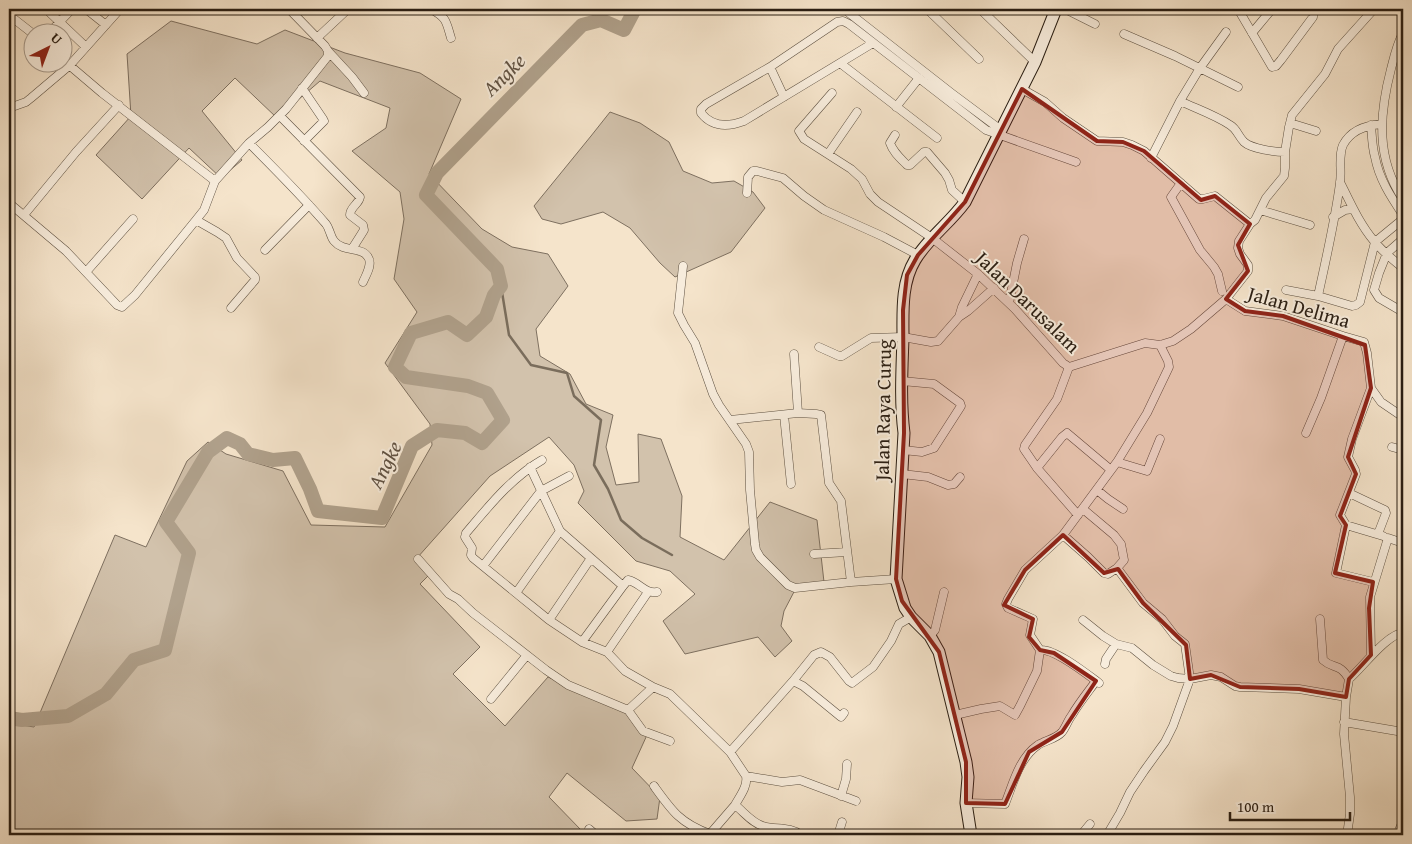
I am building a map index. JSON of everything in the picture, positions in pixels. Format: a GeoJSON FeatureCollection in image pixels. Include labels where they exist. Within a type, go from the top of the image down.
{"type":"FeatureCollection","features":[{"type":"Feature","properties":{"kind":"main road","name":"Jalan Raya Curug"},"geometry":{"type":"LineString","coordinates":[[971,835],[966,803],[968,771],[939,652],[930,636],[911,617],[902,601],[896,579],[904,433],[902,416],[902,337],[904,290],[918,255],[954,216],[964,202],[1035,62],[1056,9]]}},
{"type":"Feature","properties":{"kind":"street"},"geometry":{"type":"LineString","coordinates":[[46,9],[60,22],[72,9]]}},
{"type":"Feature","properties":{"kind":"street"},"geometry":{"type":"LineString","coordinates":[[86,9],[106,25]]}},
{"type":"Feature","properties":{"kind":"street"},"geometry":{"type":"LineString","coordinates":[[72,63],[120,9]]}},
{"type":"Feature","properties":{"kind":"street"},"geometry":{"type":"LineString","coordinates":[[289,9],[317,38],[364,93]]}},
{"type":"Feature","properties":{"kind":"street"},"geometry":{"type":"LineString","coordinates":[[317,38],[348,9]]}},
{"type":"Feature","properties":{"kind":"street"},"geometry":{"type":"LineString","coordinates":[[431,9],[445,19],[451,38]]}},
{"type":"Feature","properties":{"kind":"street"},"geometry":{"type":"LineString","coordinates":[[844,9],[1000,133]]}},
{"type":"Feature","properties":{"kind":"street"},"geometry":{"type":"LineString","coordinates":[[927,9],[979,59]]}},
{"type":"Feature","properties":{"kind":"street"},"geometry":{"type":"LineString","coordinates":[[980,9],[1035,62]]}},
{"type":"Feature","properties":{"kind":"street"},"geometry":{"type":"LineString","coordinates":[[1065,9],[1095,24]]}},
{"type":"Feature","properties":{"kind":"street"},"geometry":{"type":"LineString","coordinates":[[1238,9],[1272,67],[1281,60],[1313,17],[1313,13],[1307,9]]}},
{"type":"Feature","properties":{"kind":"street"},"geometry":{"type":"LineString","coordinates":[[1252,33],[1272,9]]}},
{"type":"Feature","properties":{"kind":"street","name":"Jalan Darusalam"},"geometry":{"type":"LineString","coordinates":[[832,93],[799,131],[804,138],[851,169],[862,179],[870,194],[878,202],[932,238],[978,274],[1009,303],[1069,367],[1145,343],[1160,345],[1173,341],[1182,336],[1226,299],[1248,271],[1248,265],[1240,254],[1238,245],[1250,224],[1255,220],[1266,198],[1284,176],[1285,152],[1292,115],[1325,74],[1338,49],[1370,10]]}},
{"type":"Feature","properties":{"kind":"street"},"geometry":{"type":"LineString","coordinates":[[9,14],[22,25]]}},
{"type":"Feature","properties":{"kind":"street"},"geometry":{"type":"LineString","coordinates":[[873,42],[737,124],[721,125],[710,121],[701,113],[700,108],[706,104],[770,67],[837,22],[843,21],[873,42],[986,130],[1000,133],[1076,162]]}},
{"type":"Feature","properties":{"kind":"street"},"geometry":{"type":"LineString","coordinates":[[1150,158],[1180,101],[1200,68],[1226,32]]}},
{"type":"Feature","properties":{"kind":"street"},"geometry":{"type":"LineString","coordinates":[[1403,33],[1395,52],[1387,84],[1382,124],[1384,154],[1387,165],[1403,199]]}},
{"type":"Feature","properties":{"kind":"street"},"geometry":{"type":"LineString","coordinates":[[72,34],[86,47]]}},
{"type":"Feature","properties":{"kind":"street"},"geometry":{"type":"LineString","coordinates":[[1124,34],[1238,87]]}},
{"type":"Feature","properties":{"kind":"street"},"geometry":{"type":"LineString","coordinates":[[9,203],[66,251],[117,305],[122,307],[135,295],[204,210],[215,181],[249,143],[280,116],[326,60],[328,51]]}},
{"type":"Feature","properties":{"kind":"street"},"geometry":{"type":"LineString","coordinates":[[1395,52],[1403,56]]}},
{"type":"Feature","properties":{"kind":"street"},"geometry":{"type":"LineString","coordinates":[[840,63],[937,138]]}},
{"type":"Feature","properties":{"kind":"street"},"geometry":{"type":"LineString","coordinates":[[72,67],[215,181]]}},
{"type":"Feature","properties":{"kind":"street"},"geometry":{"type":"LineString","coordinates":[[770,67],[784,96]]}},
{"type":"Feature","properties":{"kind":"street"},"geometry":{"type":"LineString","coordinates":[[9,108],[26,102],[62,72]]}},
{"type":"Feature","properties":{"kind":"street"},"geometry":{"type":"LineString","coordinates":[[896,107],[919,78]]}},
{"type":"Feature","properties":{"kind":"street"},"geometry":{"type":"LineString","coordinates":[[302,88],[324,121],[304,141]]}},
{"type":"Feature","properties":{"kind":"street"},"geometry":{"type":"LineString","coordinates":[[1022,89],[1045,102],[1063,118],[1097,141],[1123,142],[1144,151],[1201,200],[1215,196],[1250,224]]}},
{"type":"Feature","properties":{"kind":"street"},"geometry":{"type":"LineString","coordinates":[[1180,101],[1235,128],[1237,135],[1247,145],[1285,152]]}},
{"type":"Feature","properties":{"kind":"street"},"geometry":{"type":"LineString","coordinates":[[24,215],[76,152],[119,105]]}},
{"type":"Feature","properties":{"kind":"street"},"geometry":{"type":"LineString","coordinates":[[828,154],[857,112]]}},
{"type":"Feature","properties":{"kind":"street"},"geometry":{"type":"LineString","coordinates":[[280,116],[360,197],[350,215],[363,225],[364,230],[352,249]]}},
{"type":"Feature","properties":{"kind":"street"},"geometry":{"type":"LineString","coordinates":[[1290,123],[1316,131]]}},
{"type":"Feature","properties":{"kind":"street"},"geometry":{"type":"LineString","coordinates":[[1318,296],[1340,182],[1343,146],[1352,134],[1359,129],[1382,124]]}},
{"type":"Feature","properties":{"kind":"street"},"geometry":{"type":"LineString","coordinates":[[1371,125],[1376,163],[1389,193],[1403,215]]}},
{"type":"Feature","properties":{"kind":"street"},"geometry":{"type":"LineString","coordinates":[[895,135],[890,146],[907,165],[910,165],[924,152],[927,152],[945,173],[952,190],[964,202]]}},
{"type":"Feature","properties":{"kind":"street"},"geometry":{"type":"LineString","coordinates":[[249,143],[328,226],[334,241],[344,248],[364,253],[369,258],[370,262],[363,282]]}},
{"type":"Feature","properties":{"kind":"street"},"geometry":{"type":"LineString","coordinates":[[747,193],[748,179],[753,171],[783,178],[824,210],[884,237],[918,255]]}},
{"type":"Feature","properties":{"kind":"street"},"geometry":{"type":"LineString","coordinates":[[1340,182],[1365,229],[1375,242],[1403,268]]}},
{"type":"Feature","properties":{"kind":"street"},"geometry":{"type":"LineString","coordinates":[[1181,183],[1171,197],[1200,250],[1218,274],[1222,291]]}},
{"type":"Feature","properties":{"kind":"street"},"geometry":{"type":"LineString","coordinates":[[265,250],[309,205]]}},
{"type":"Feature","properties":{"kind":"street"},"geometry":{"type":"LineString","coordinates":[[1333,217],[1345,210],[1353,209]]}},
{"type":"Feature","properties":{"kind":"street"},"geometry":{"type":"LineString","coordinates":[[1260,210],[1310,226]]}},
{"type":"Feature","properties":{"kind":"street"},"geometry":{"type":"LineString","coordinates":[[86,272],[133,219]]}},
{"type":"Feature","properties":{"kind":"street"},"geometry":{"type":"LineString","coordinates":[[1286,290],[1318,296],[1352,306],[1356,305],[1360,302],[1375,242],[1403,219]]}},
{"type":"Feature","properties":{"kind":"street"},"geometry":{"type":"LineString","coordinates":[[196,220],[226,238],[237,258],[255,277],[255,280],[230,308]]}},
{"type":"Feature","properties":{"kind":"street"},"geometry":{"type":"LineString","coordinates":[[1009,303],[1024,239]]}},
{"type":"Feature","properties":{"kind":"street"},"geometry":{"type":"LineString","coordinates":[[1403,239],[1387,253],[1374,290],[1379,298],[1403,312]]}},
{"type":"Feature","properties":{"kind":"street"},"geometry":{"type":"LineString","coordinates":[[683,266],[678,313],[695,343],[718,405],[746,444],[749,452],[754,544],[760,557],[788,585],[796,588],[896,579]]}},
{"type":"Feature","properties":{"kind":"street"},"geometry":{"type":"LineString","coordinates":[[958,318],[978,274]]}},
{"type":"Feature","properties":{"kind":"street"},"geometry":{"type":"LineString","coordinates":[[819,347],[842,356],[871,338],[902,337],[932,342],[938,341],[958,318],[994,288]]}},
{"type":"Feature","properties":{"kind":"street","name":"Jalan Delima"},"geometry":{"type":"LineString","coordinates":[[1226,299],[1245,311],[1283,316],[1364,342],[1371,388]]}},
{"type":"Feature","properties":{"kind":"street"},"geometry":{"type":"LineString","coordinates":[[1306,433],[1321,398],[1342,336]]}},
{"type":"Feature","properties":{"kind":"street"},"geometry":{"type":"LineString","coordinates":[[966,803],[1005,804],[1019,768],[1029,752],[1062,732],[1070,718],[1098,682],[1054,653],[1040,650],[1030,638],[1033,620],[1008,608],[1006,604],[1025,570],[1063,535],[1097,490],[1117,462],[1147,413],[1169,367],[1160,345]]}},
{"type":"Feature","properties":{"kind":"street"},"geometry":{"type":"LineString","coordinates":[[794,354],[798,413]]}},
{"type":"Feature","properties":{"kind":"street"},"geometry":{"type":"LineString","coordinates":[[1063,535],[1104,573],[1108,574],[1124,560],[1121,544],[1114,535],[1080,512],[1037,468],[1024,449],[1057,399],[1069,367]]}},
{"type":"Feature","properties":{"kind":"street"},"geometry":{"type":"LineString","coordinates":[[902,381],[934,384],[960,403],[961,406],[934,448],[922,452],[903,450]]}},
{"type":"Feature","properties":{"kind":"street"},"geometry":{"type":"LineString","coordinates":[[1371,388],[1381,402],[1403,417]]}},
{"type":"Feature","properties":{"kind":"street"},"geometry":{"type":"LineString","coordinates":[[1371,388],[1352,439],[1348,457],[1356,474],[1340,514],[1346,525],[1336,573],[1373,582]]}},
{"type":"Feature","properties":{"kind":"street"},"geometry":{"type":"LineString","coordinates":[[730,420],[798,413],[821,415],[829,483],[841,501],[851,582]]}},
{"type":"Feature","properties":{"kind":"street"},"geometry":{"type":"LineString","coordinates":[[784,415],[791,484]]}},
{"type":"Feature","properties":{"kind":"street"},"geometry":{"type":"LineString","coordinates":[[1037,468],[1067,433],[1111,470]]}},
{"type":"Feature","properties":{"kind":"street"},"geometry":{"type":"LineString","coordinates":[[1117,462],[1147,471],[1160,439]]}},
{"type":"Feature","properties":{"kind":"street"},"geometry":{"type":"LineString","coordinates":[[1392,447],[1403,450]]}},
{"type":"Feature","properties":{"kind":"street"},"geometry":{"type":"LineString","coordinates":[[542,460],[530,467],[496,498],[466,533],[465,537],[472,548],[471,555],[549,620],[582,642],[607,652],[625,671],[653,687],[670,694],[730,752],[747,780],[735,805],[710,835],[678,816],[654,786]]}},
{"type":"Feature","properties":{"kind":"street"},"geometry":{"type":"LineString","coordinates":[[530,467],[560,531],[623,586]]}},
{"type":"Feature","properties":{"kind":"street"},"geometry":{"type":"LineString","coordinates":[[902,474],[928,476],[948,485],[954,484],[960,477]]}},
{"type":"Feature","properties":{"kind":"street"},"geometry":{"type":"LineString","coordinates":[[483,566],[541,491],[569,476]]}},
{"type":"Feature","properties":{"kind":"street"},"geometry":{"type":"LineString","coordinates":[[1097,490],[1123,509]]}},
{"type":"Feature","properties":{"kind":"street"},"geometry":{"type":"LineString","coordinates":[[1350,493],[1385,510],[1386,513],[1378,534]]}},
{"type":"Feature","properties":{"kind":"street"},"geometry":{"type":"LineString","coordinates":[[1346,525],[1403,543]]}},
{"type":"Feature","properties":{"kind":"street"},"geometry":{"type":"LineString","coordinates":[[516,593],[560,531]]}},
{"type":"Feature","properties":{"kind":"street"},"geometry":{"type":"LineString","coordinates":[[1371,655],[1370,597],[1373,582],[1388,538]]}},
{"type":"Feature","properties":{"kind":"street"},"geometry":{"type":"LineString","coordinates":[[814,554],[847,552]]}},
{"type":"Feature","properties":{"kind":"street"},"geometry":{"type":"LineString","coordinates":[[549,620],[591,558]]}},
{"type":"Feature","properties":{"kind":"street"},"geometry":{"type":"LineString","coordinates":[[418,559],[449,594],[458,599],[546,670],[568,684],[628,710],[643,731],[670,741]]}},
{"type":"Feature","properties":{"kind":"street"},"geometry":{"type":"LineString","coordinates":[[1107,835],[1130,792],[1165,742],[1173,726],[1190,679],[1185,644],[1162,619],[1143,603],[1117,568]]}},
{"type":"Feature","properties":{"kind":"street"},"geometry":{"type":"LineString","coordinates":[[582,642],[628,580],[648,592],[657,592]]}},
{"type":"Feature","properties":{"kind":"street"},"geometry":{"type":"LineString","coordinates":[[607,652],[648,592]]}},
{"type":"Feature","properties":{"kind":"street"},"geometry":{"type":"LineString","coordinates":[[930,636],[934,630],[944,592]]}},
{"type":"Feature","properties":{"kind":"street"},"geometry":{"type":"LineString","coordinates":[[730,752],[814,656],[821,652],[830,657],[852,683],[873,667],[891,641],[899,624],[911,617]]}},
{"type":"Feature","properties":{"kind":"street"},"geometry":{"type":"LineString","coordinates":[[1320,618],[1323,660],[1327,664],[1342,668],[1349,679]]}},
{"type":"Feature","properties":{"kind":"street"},"geometry":{"type":"LineString","coordinates":[[1083,620],[1103,636],[1116,644],[1132,648],[1153,665],[1171,676],[1190,679],[1211,675],[1221,677],[1240,687],[1299,689],[1346,697]]}},
{"type":"Feature","properties":{"kind":"street"},"geometry":{"type":"LineString","coordinates":[[1347,835],[1350,797],[1344,722],[1349,679],[1371,655],[1396,635],[1403,633]]}},
{"type":"Feature","properties":{"kind":"street"},"geometry":{"type":"LineString","coordinates":[[1105,664],[1106,658],[1116,644]]}},
{"type":"Feature","properties":{"kind":"street"},"geometry":{"type":"LineString","coordinates":[[955,715],[1000,706],[1015,715],[1037,671],[1040,650]]}},
{"type":"Feature","properties":{"kind":"street"},"geometry":{"type":"LineString","coordinates":[[491,699],[527,655]]}},
{"type":"Feature","properties":{"kind":"street"},"geometry":{"type":"LineString","coordinates":[[793,681],[803,686],[841,717],[844,713]]}},
{"type":"Feature","properties":{"kind":"street"},"geometry":{"type":"LineString","coordinates":[[628,710],[653,687]]}},
{"type":"Feature","properties":{"kind":"street"},"geometry":{"type":"LineString","coordinates":[[1344,722],[1403,732]]}},
{"type":"Feature","properties":{"kind":"street"},"geometry":{"type":"LineString","coordinates":[[841,796],[847,764]]}},
{"type":"Feature","properties":{"kind":"street"},"geometry":{"type":"LineString","coordinates":[[746,776],[782,782],[800,780],[856,801]]}},
{"type":"Feature","properties":{"kind":"street"},"geometry":{"type":"LineString","coordinates":[[735,805],[762,826],[792,830],[801,835]]}},
{"type":"Feature","properties":{"kind":"street"},"geometry":{"type":"LineString","coordinates":[[1397,835],[1403,820]]}},
{"type":"Feature","properties":{"kind":"street"},"geometry":{"type":"LineString","coordinates":[[838,835],[842,822]]}},
{"type":"Feature","properties":{"kind":"street"},"geometry":{"type":"LineString","coordinates":[[1081,835],[1090,824]]}},
{"type":"Feature","properties":{"kind":"street"},"geometry":{"type":"LineString","coordinates":[[589,829],[596,835]]}},
{"type":"Feature","properties":{"kind":"highlighted area"},"geometry":{"type":"Polygon","coordinates":[[[1022,89],[1097,141],[1123,142],[1144,151],[1201,200],[1215,196],[1250,224],[1238,245],[1248,271],[1226,299],[1245,311],[1283,316],[1365,345],[1371,388],[1348,457],[1356,474],[1340,516],[1346,525],[1335,573],[1373,582],[1369,608],[1371,655],[1349,679],[1346,697],[1299,689],[1240,687],[1211,675],[1190,679],[1186,645],[1143,603],[1118,569],[1104,573],[1063,535],[1025,570],[1004,605],[1033,619],[1029,637],[1040,650],[1054,653],[1096,681],[1062,732],[1029,752],[1005,804],[966,803],[966,762],[939,652],[902,601],[896,579],[904,433],[903,310],[907,275],[918,255],[965,202],[1022,89]]]}},
{"type":"Feature","properties":{"kind":"shaded area"},"geometry":{"type":"Polygon","coordinates":[[[171,21],[257,44],[285,30],[345,53],[420,73],[461,99],[429,174],[482,229],[512,247],[548,254],[568,286],[536,329],[540,356],[570,374],[586,404],[613,415],[606,447],[616,485],[639,482],[638,434],[661,439],[682,496],[680,537],[724,560],[770,502],[817,520],[824,582],[796,588],[784,611],[781,626],[792,641],[775,657],[758,637],[685,654],[663,621],[695,594],[670,571],[636,561],[578,503],[584,491],[574,465],[549,437],[490,476],[417,558],[432,572],[420,584],[480,647],[453,674],[505,726],[548,677],[626,711],[647,735],[632,768],[660,797],[657,819],[626,821],[567,773],[549,797],[581,830],[577,835],[9,835],[9,723],[34,727],[115,535],[146,547],[187,461],[208,442],[226,454],[283,471],[311,525],[385,527],[432,445],[430,424],[385,363],[417,312],[394,279],[404,219],[400,192],[352,151],[386,128],[390,108],[320,81],[277,118],[235,78],[202,111],[242,160],[221,178],[189,148],[142,199],[96,155],[131,116],[127,54],[171,21]]]}},
{"type":"Feature","properties":{"kind":"shaded area"},"geometry":{"type":"Polygon","coordinates":[[[610,112],[640,123],[669,142],[683,171],[712,183],[734,181],[753,192],[765,208],[731,252],[675,277],[660,263],[630,228],[603,212],[561,224],[542,219],[534,206],[610,112]]]}},
{"type":"Feature","properties":{"kind":"waterway","name":"Angke"},"geometry":{"type":"LineString","coordinates":[[9,718],[22,720],[68,716],[106,694],[134,660],[165,650],[189,553],[166,522],[208,452],[227,438],[240,444],[248,454],[273,460],[295,458],[318,511],[382,518],[412,446],[437,430],[465,433],[482,443],[503,420],[487,393],[468,386],[406,377],[395,367],[411,333],[448,322],[467,335],[486,317],[494,295],[501,286],[497,269],[426,195],[437,173],[582,25],[601,20],[624,30],[635,9]]}},
{"type":"Feature","properties":{"kind":"waterway"},"geometry":{"type":"LineString","coordinates":[[501,286],[509,335],[531,365],[567,373],[574,396],[601,420],[594,465],[608,489],[621,520],[642,538],[672,555]]}}]}
